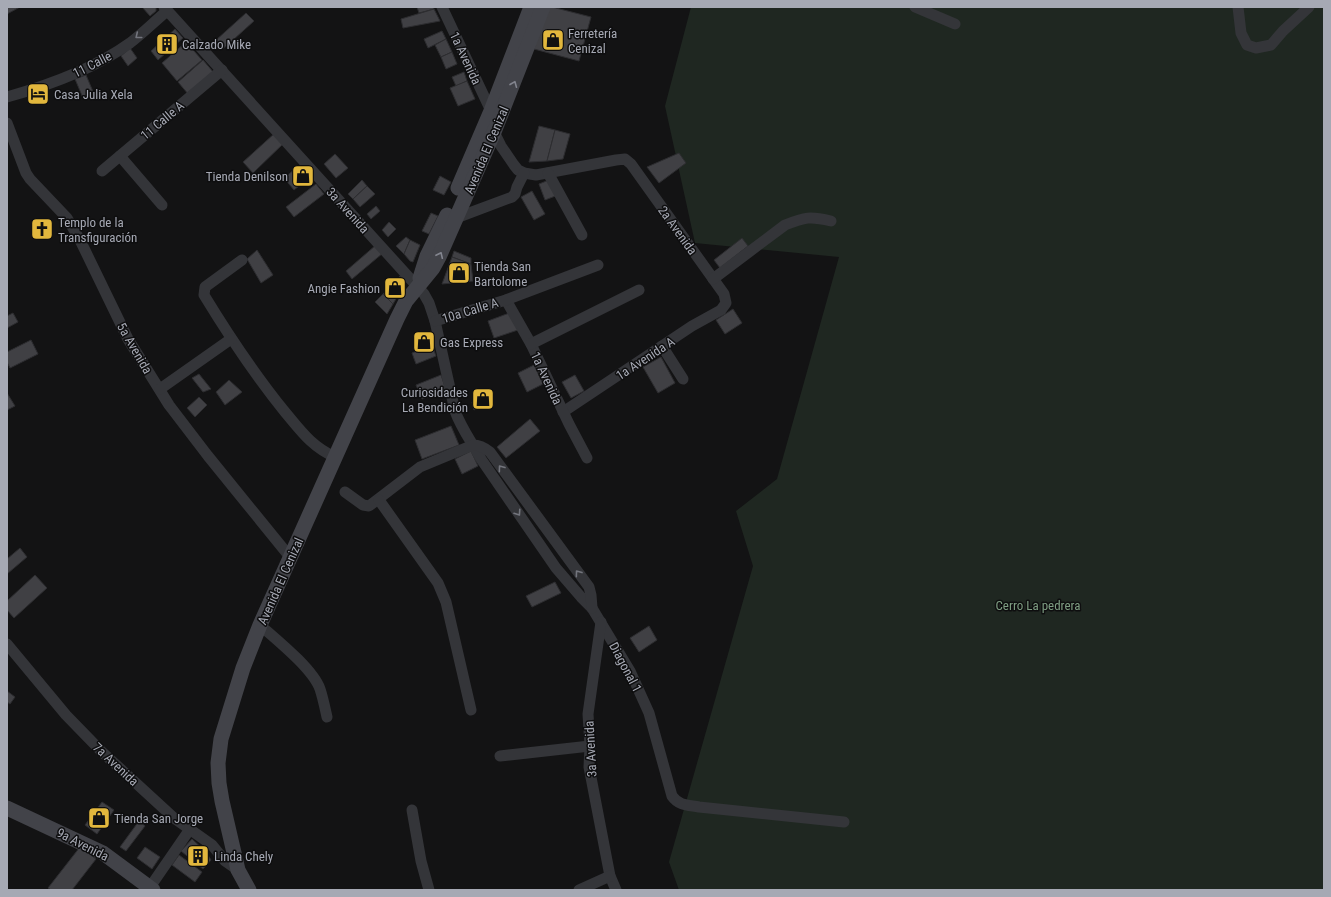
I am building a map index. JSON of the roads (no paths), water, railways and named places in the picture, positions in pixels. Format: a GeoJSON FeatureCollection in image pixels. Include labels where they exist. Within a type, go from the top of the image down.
{"type":"FeatureCollection","features":[{"type":"Feature","properties":{"kind":"street","name":"1a Avenida"},"geometry":{"type":"LineString","coordinates":[[442,7],[491,111],[494,132]]}},
{"type":"Feature","properties":{"kind":"street","name":"Avenida El Cenizal"},"geometry":{"type":"LineString","coordinates":[[452,216],[531,7]]}},
{"type":"Feature","properties":{"kind":"street","name":"Avenida El Cenizal"},"geometry":{"type":"LineString","coordinates":[[249,890],[238,870],[222,801],[218,762],[221,739],[243,668],[260,625],[397,318],[406,301],[417,286],[427,256],[452,216],[494,132],[543,7]]}},
{"type":"Feature","properties":{"kind":"street"},"geometry":{"type":"LineString","coordinates":[[915,7],[956,24]]}},
{"type":"Feature","properties":{"kind":"street"},"geometry":{"type":"LineString","coordinates":[[1238,7],[1241,33],[1247,44],[1256,48],[1271,45],[1283,31],[1309,7]]}},
{"type":"Feature","properties":{"kind":"street","name":"3a Avenida"},"geometry":{"type":"LineString","coordinates":[[166,9],[417,286],[429,303],[435,321],[455,411],[460,425],[473,445]]}},
{"type":"Feature","properties":{"kind":"street","name":"11 Calle"},"geometry":{"type":"LineString","coordinates":[[7,97],[48,84],[93,65],[129,43],[166,9]]}},
{"type":"Feature","properties":{"kind":"street","name":"11 Calle A"},"geometry":{"type":"LineString","coordinates":[[102,171],[222,70]]}},
{"type":"Feature","properties":{"kind":"street","name":"5a Avenida"},"geometry":{"type":"LineString","coordinates":[[7,123],[26,173],[67,218],[80,240],[128,339],[169,405],[203,451],[290,557]]}},
{"type":"Feature","properties":{"kind":"street"},"geometry":{"type":"LineString","coordinates":[[494,132],[514,165],[524,173],[536,175],[548,173],[582,234]]}},
{"type":"Feature","properties":{"kind":"street"},"geometry":{"type":"LineString","coordinates":[[120,156],[162,206]]}},
{"type":"Feature","properties":{"kind":"street","name":"2a Avenida"},"geometry":{"type":"LineString","coordinates":[[548,173],[625,159],[631,164],[724,294],[726,303]]}},
{"type":"Feature","properties":{"kind":"street"},"geometry":{"type":"LineString","coordinates":[[452,216],[512,197],[515,194],[517,186],[524,173]]}},
{"type":"Feature","properties":{"kind":"street"},"geometry":{"type":"LineString","coordinates":[[713,279],[785,225],[798,220],[814,217],[832,221]]}},
{"type":"Feature","properties":{"kind":"street"},"geometry":{"type":"LineString","coordinates":[[242,260],[207,286],[204,290],[204,295],[231,339],[267,389],[306,437],[323,452],[335,457]]}},
{"type":"Feature","properties":{"kind":"street","name":"10a Calle A"},"geometry":{"type":"LineString","coordinates":[[435,321],[506,300],[598,265]]}},
{"type":"Feature","properties":{"kind":"street"},"geometry":{"type":"LineString","coordinates":[[531,344],[639,290]]}},
{"type":"Feature","properties":{"kind":"street","name":"1a Avenida"},"geometry":{"type":"LineString","coordinates":[[506,300],[531,344],[563,412],[587,458]]}},
{"type":"Feature","properties":{"kind":"street","name":"1a Avenida A"},"geometry":{"type":"LineString","coordinates":[[563,412],[662,346],[720,310],[726,303]]}},
{"type":"Feature","properties":{"kind":"street"},"geometry":{"type":"LineString","coordinates":[[160,389],[231,339]]}},
{"type":"Feature","properties":{"kind":"street"},"geometry":{"type":"LineString","coordinates":[[662,346],[683,379]]}},
{"type":"Feature","properties":{"kind":"street"},"geometry":{"type":"LineString","coordinates":[[345,492],[366,506],[369,506],[379,500],[420,467],[473,445],[479,445],[485,448],[490,452],[589,587],[592,608],[601,622]]}},
{"type":"Feature","properties":{"kind":"street"},"geometry":{"type":"LineString","coordinates":[[379,500],[443,592],[471,710]]}},
{"type":"Feature","properties":{"kind":"street","name":"3a Avenida"},"geometry":{"type":"LineString","coordinates":[[601,622],[588,714],[590,746],[588,767],[610,876],[616,890]]}},
{"type":"Feature","properties":{"kind":"street","name":"Diagonal 1"},"geometry":{"type":"LineString","coordinates":[[601,622],[630,671],[650,713],[672,796],[678,803],[699,807],[844,822]]}},
{"type":"Feature","properties":{"kind":"street"},"geometry":{"type":"LineString","coordinates":[[260,625],[306,668],[314,678],[320,688],[327,717]]}},
{"type":"Feature","properties":{"kind":"street","name":"7a Avenida"},"geometry":{"type":"LineString","coordinates":[[7,644],[66,715],[101,751],[174,818],[212,845],[225,861],[238,870]]}},
{"type":"Feature","properties":{"kind":"street"},"geometry":{"type":"LineString","coordinates":[[500,756],[590,746]]}},
{"type":"Feature","properties":{"kind":"street","name":"9a Avenida"},"geometry":{"type":"LineString","coordinates":[[7,808],[104,853],[150,889]]}},
{"type":"Feature","properties":{"kind":"street"},"geometry":{"type":"LineString","coordinates":[[412,810],[428,890]]}},
{"type":"Feature","properties":{"kind":"street"},"geometry":{"type":"LineString","coordinates":[[150,889],[190,829]]}},
{"type":"Feature","properties":{"kind":"street"},"geometry":{"type":"LineString","coordinates":[[578,890],[610,876]]}},
{"type":"Feature","properties":{"kind":"place","name":"Ferretería Cenizal"},"geometry":{"type":"Point","coordinates":[553,40]}},
{"type":"Feature","properties":{"kind":"place","name":"Calzado Mike"},"geometry":{"type":"Point","coordinates":[167,44]}},
{"type":"Feature","properties":{"kind":"place","name":"Casa Julia Xela"},"geometry":{"type":"Point","coordinates":[38,94]}},
{"type":"Feature","properties":{"kind":"place","name":"Tienda Denilson"},"geometry":{"type":"Point","coordinates":[303,176]}},
{"type":"Feature","properties":{"kind":"place","name":"Templo de la Transfiguración"},"geometry":{"type":"Point","coordinates":[42,229]}},
{"type":"Feature","properties":{"kind":"place","name":"Tienda San Bartolome"},"geometry":{"type":"Point","coordinates":[459,273]}},
{"type":"Feature","properties":{"kind":"place","name":"Angie Fashion"},"geometry":{"type":"Point","coordinates":[395,288]}},
{"type":"Feature","properties":{"kind":"place","name":"Gas Express"},"geometry":{"type":"Point","coordinates":[424,342]}},
{"type":"Feature","properties":{"kind":"place","name":"Curiosidades La Bendición"},"geometry":{"type":"Point","coordinates":[483,399]}},
{"type":"Feature","properties":{"kind":"place","name":"Tienda San Jorge"},"geometry":{"type":"Point","coordinates":[99,818]}},
{"type":"Feature","properties":{"kind":"place","name":"Linda Chely"},"geometry":{"type":"Point","coordinates":[198,856]}},
{"type":"Feature","properties":{"kind":"park label","name":"Cerro La pedrera"},"geometry":{"type":"Point","coordinates":[1038,605]}}]}
